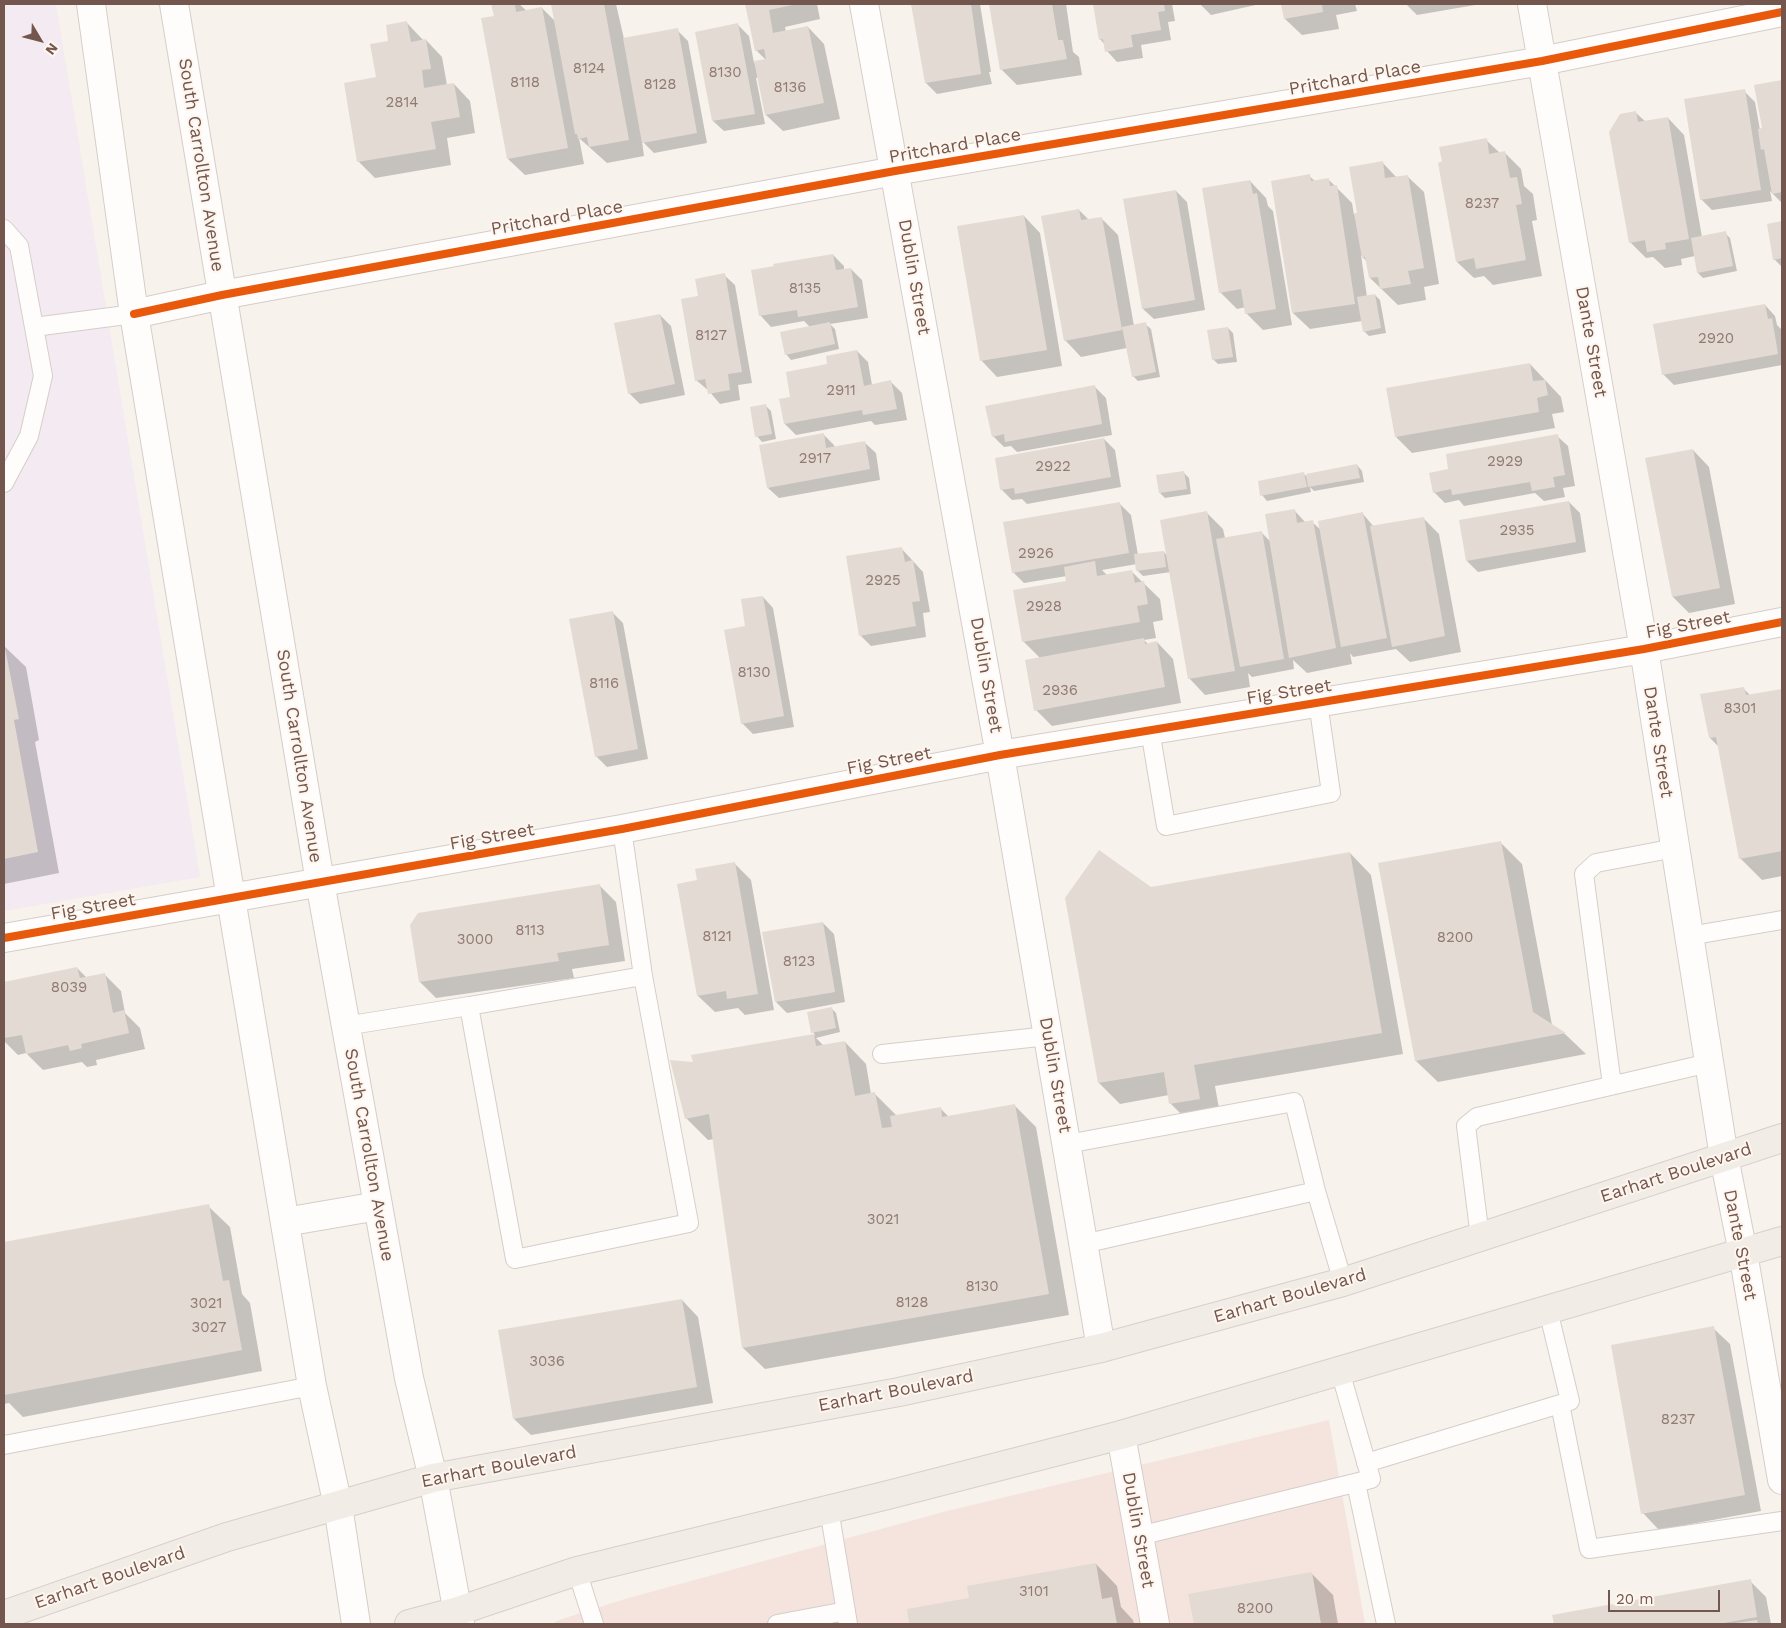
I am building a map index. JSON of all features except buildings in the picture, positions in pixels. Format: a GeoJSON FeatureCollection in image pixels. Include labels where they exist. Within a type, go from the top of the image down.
{"type":"FeatureCollection","features":[{"type":"Feature","properties":{"kind":"main road","name":"Earhart Boulevard"},"geometry":{"type":"LineString","coordinates":[[4,1615],[227,1537],[434,1478],[899,1392],[1101,1348],[1343,1282],[1782,1138]]}},
{"type":"Feature","properties":{"kind":"main road"},"geometry":{"type":"LineString","coordinates":[[409,1624],[459,1618],[577,1571],[1122,1436],[1782,1241]]}},
{"type":"Feature","properties":{"kind":"street"},"geometry":{"type":"LineString","coordinates":[[91,4],[134,314],[312,1386],[338,1506],[356,1624]]}},
{"type":"Feature","properties":{"kind":"street","name":"South Carrollton Avenue"},"geometry":{"type":"LineString","coordinates":[[174,4],[345,1026],[409,1378],[434,1478],[459,1618]]}},
{"type":"Feature","properties":{"kind":"street","name":"Dublin Street"},"geometry":{"type":"LineString","coordinates":[[864,4],[1000,755],[1101,1348]]}},
{"type":"Feature","properties":{"kind":"street","name":"Dante Street"},"geometry":{"type":"LineString","coordinates":[[1532,4],[1644,649],[1724,1157],[1743,1253],[1782,1480]]}},
{"type":"Feature","properties":{"kind":"street","name":"Pritchard Place"},"geometry":{"type":"LineString","coordinates":[[134,314],[222,295],[895,171],[1542,61],[1782,12]]}},
{"type":"Feature","properties":{"kind":"street","name":"Fig Street"},"geometry":{"type":"LineString","coordinates":[[4,938],[622,829],[1000,755],[1644,649],[1782,622]]}},
{"type":"Feature","properties":{"kind":"street"},"geometry":{"type":"LineString","coordinates":[[285,1222],[378,1206]]}},
{"type":"Feature","properties":{"kind":"street","name":"Dublin Street"},"geometry":{"type":"LineString","coordinates":[[1122,1436],[1156,1624]]}},
{"type":"Feature","properties":{"kind":"lane"},"geometry":{"type":"LineString","coordinates":[[4,229],[18,246],[43,376],[29,436],[4,483]]}},
{"type":"Feature","properties":{"kind":"lane"},"geometry":{"type":"LineString","coordinates":[[34,327],[134,314]]}},
{"type":"Feature","properties":{"kind":"lane"},"geometry":{"type":"LineString","coordinates":[[1150,730],[1166,826],[1331,793],[1318,702]]}},
{"type":"Feature","properties":{"kind":"lane"},"geometry":{"type":"LineString","coordinates":[[469,1006],[515,1259],[689,1223],[643,976],[622,829]]}},
{"type":"Feature","properties":{"kind":"lane"},"geometry":{"type":"LineString","coordinates":[[1612,1085],[1584,874],[1596,863],[1675,848]]}},
{"type":"Feature","properties":{"kind":"lane"},"geometry":{"type":"LineString","coordinates":[[1689,936],[1782,920]]}},
{"type":"Feature","properties":{"kind":"lane"},"geometry":{"type":"LineString","coordinates":[[345,1026],[643,976]]}},
{"type":"Feature","properties":{"kind":"lane"},"geometry":{"type":"LineString","coordinates":[[882,1054],[1048,1036]]}},
{"type":"Feature","properties":{"kind":"lane"},"geometry":{"type":"LineString","coordinates":[[1480,1238],[1466,1126],[1477,1116],[1709,1063]]}},
{"type":"Feature","properties":{"kind":"lane"},"geometry":{"type":"LineString","coordinates":[[1066,1144],[1294,1102],[1316,1191],[1343,1282]]}},
{"type":"Feature","properties":{"kind":"lane"},"geometry":{"type":"LineString","coordinates":[[1083,1244],[1316,1191]]}},
{"type":"Feature","properties":{"kind":"lane"},"geometry":{"type":"LineString","coordinates":[[1366,1463],[1570,1401],[1548,1310]]}},
{"type":"Feature","properties":{"kind":"lane"},"geometry":{"type":"LineString","coordinates":[[1139,1536],[1371,1479],[1340,1371]]}},
{"type":"Feature","properties":{"kind":"lane"},"geometry":{"type":"LineString","coordinates":[[4,1445],[312,1386]]}},
{"type":"Feature","properties":{"kind":"lane"},"geometry":{"type":"LineString","coordinates":[[1560,1404],[1590,1549],[1782,1521]]}},
{"type":"Feature","properties":{"kind":"lane"},"geometry":{"type":"LineString","coordinates":[[1356,1483],[1386,1624]]}},
{"type":"Feature","properties":{"kind":"lane"},"geometry":{"type":"LineString","coordinates":[[777,1624],[847,1618],[829,1509]]}},
{"type":"Feature","properties":{"kind":"lane"},"geometry":{"type":"LineString","coordinates":[[577,1571],[594,1624]]}},
{"type":"Feature","properties":{"kind":"shaded area"},"geometry":{"type":"Polygon","coordinates":[[[4,4],[56,4],[200,877],[4,911],[4,4]]]}},
{"type":"Feature","properties":{"kind":"shaded area"},"geometry":{"type":"Polygon","coordinates":[[[1329,1420],[1365,1624],[554,1624],[556,1621],[625,1599],[947,1511],[1329,1420]]]}},
{"type":"Feature","properties":{"kind":"cycle path"},"geometry":{"type":"LineString","coordinates":[[134,314],[222,295],[895,171],[1542,61],[1782,12]]}},
{"type":"Feature","properties":{"kind":"cycle path"},"geometry":{"type":"LineString","coordinates":[[4,938],[622,829],[1000,755],[1644,649],[1782,622]]}}]}
